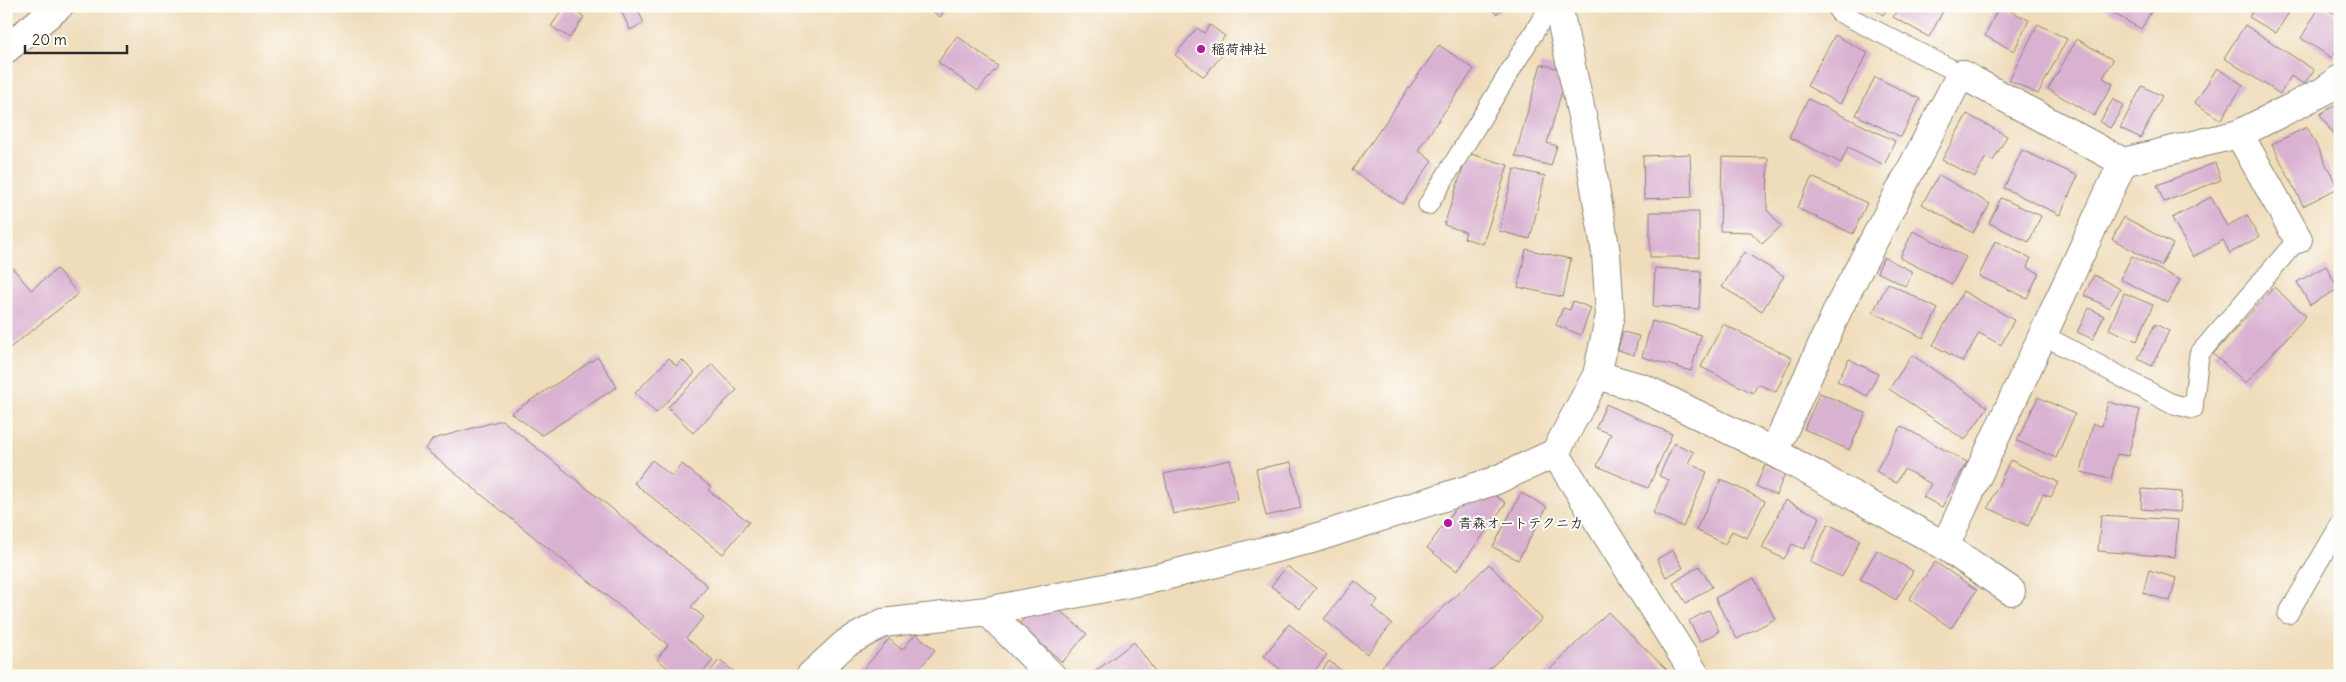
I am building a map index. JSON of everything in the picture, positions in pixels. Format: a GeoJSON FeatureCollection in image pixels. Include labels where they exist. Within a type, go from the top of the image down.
{"type":"FeatureCollection","features":[{"type":"Feature","properties":{"kind":"street"},"geometry":{"type":"LineString","coordinates":[[6,49],[59,6]]}},
{"type":"Feature","properties":{"kind":"street"},"geometry":{"type":"LineString","coordinates":[[810,676],[846,643],[882,623],[987,611],[1161,577],[1312,538],[1494,481],[1555,453],[1597,375],[1610,315],[1606,253],[1587,139],[1558,6]]}},
{"type":"Feature","properties":{"kind":"street"},"geometry":{"type":"LineString","coordinates":[[1774,452],[1839,308],[1961,74],[2123,162],[2239,134],[2324,91],[2340,79]]}},
{"type":"Feature","properties":{"kind":"street"},"geometry":{"type":"LineString","coordinates":[[2239,134],[2298,239]]}},
{"type":"Feature","properties":{"kind":"street"},"geometry":{"type":"LineString","coordinates":[[1945,546],[2123,162]]}},
{"type":"Feature","properties":{"kind":"street"},"geometry":{"type":"LineString","coordinates":[[1597,375],[1646,389],[1774,452],[1945,546],[2010,591]]}},
{"type":"Feature","properties":{"kind":"street"},"geometry":{"type":"LineString","coordinates":[[1555,453],[1696,676]]}},
{"type":"Feature","properties":{"kind":"street"},"geometry":{"type":"LineString","coordinates":[[987,611],[1052,676]]}},
{"type":"Feature","properties":{"kind":"lane"},"geometry":{"type":"LineString","coordinates":[[1428,205],[1550,6]]}},
{"type":"Feature","properties":{"kind":"lane"},"geometry":{"type":"LineString","coordinates":[[1839,12],[1961,74]]}},
{"type":"Feature","properties":{"kind":"lane"},"geometry":{"type":"LineString","coordinates":[[2043,335],[2170,403],[2193,409],[2200,354],[2298,239]]}},
{"type":"Feature","properties":{"kind":"lane"},"geometry":{"type":"LineString","coordinates":[[2288,614],[2340,525]]}},
{"type":"Feature","properties":{"kind":"building"},"geometry":{"type":"Polygon","coordinates":[[[565,6],[584,17],[570,38],[551,26],[565,6]]]}},
{"type":"Feature","properties":{"kind":"building"},"geometry":{"type":"Polygon","coordinates":[[[619,6],[636,6],[644,23],[630,30],[619,6]]]}},
{"type":"Feature","properties":{"kind":"building"},"geometry":{"type":"Polygon","coordinates":[[[925,6],[948,6],[940,17],[925,6]]]}},
{"type":"Feature","properties":{"kind":"building"},"geometry":{"type":"Polygon","coordinates":[[[1486,6],[1504,6],[1497,14],[1486,6]]]}},
{"type":"Feature","properties":{"kind":"building"},"geometry":{"type":"Polygon","coordinates":[[[1870,6],[1889,6],[1883,15],[1870,6]]]}},
{"type":"Feature","properties":{"kind":"building"},"geometry":{"type":"Polygon","coordinates":[[[1899,6],[1946,6],[1929,37],[1893,17],[1899,6]]]}},
{"type":"Feature","properties":{"kind":"building"},"geometry":{"type":"Polygon","coordinates":[[[1999,6],[2029,20],[2014,51],[1985,36],[1999,6]]]}},
{"type":"Feature","properties":{"kind":"building"},"geometry":{"type":"Polygon","coordinates":[[[2100,6],[2154,6],[2141,29],[2100,6]]]}},
{"type":"Feature","properties":{"kind":"building"},"geometry":{"type":"Polygon","coordinates":[[[2256,6],[2293,6],[2276,33],[2249,17],[2256,6]]]}},
{"type":"Feature","properties":{"kind":"building"},"geometry":{"type":"Polygon","coordinates":[[[2320,6],[2340,16],[2340,45],[2332,58],[2301,38],[2320,6]]]}},
{"type":"Feature","properties":{"kind":"building"},"geometry":{"type":"Polygon","coordinates":[[[2038,24],[2067,39],[2038,94],[2009,80],[2038,24]]]}},
{"type":"Feature","properties":{"kind":"building"},"geometry":{"type":"Polygon","coordinates":[[[1210,25],[1225,36],[1219,44],[1226,50],[1204,77],[1175,55],[1197,28],[1204,33],[1210,25]]]}},
{"type":"Feature","properties":{"kind":"building"},"geometry":{"type":"Polygon","coordinates":[[[2245,25],[2314,70],[2304,84],[2291,76],[2280,94],[2224,58],[2245,25]]]}},
{"type":"Feature","properties":{"kind":"building"},"geometry":{"type":"Polygon","coordinates":[[[1835,35],[1868,53],[1840,104],[1807,86],[1835,35]]]}},
{"type":"Feature","properties":{"kind":"building"},"geometry":{"type":"Polygon","coordinates":[[[957,36],[998,66],[978,91],[938,62],[957,36]]]}},
{"type":"Feature","properties":{"kind":"building"},"geometry":{"type":"Polygon","coordinates":[[[2077,39],[2113,60],[2103,78],[2113,84],[2094,116],[2048,89],[2077,39]]]}},
{"type":"Feature","properties":{"kind":"building"},"geometry":{"type":"Polygon","coordinates":[[[1439,45],[1474,69],[1418,150],[1432,161],[1402,204],[1352,170],[1439,45]]]}},
{"type":"Feature","properties":{"kind":"building"},"geometry":{"type":"Polygon","coordinates":[[[1541,64],[1559,69],[1564,84],[1547,143],[1557,146],[1551,166],[1515,156],[1541,64]]]}},
{"type":"Feature","properties":{"kind":"building"},"geometry":{"type":"Polygon","coordinates":[[[2217,68],[2243,85],[2221,120],[2195,103],[2217,68]]]}},
{"type":"Feature","properties":{"kind":"building"},"geometry":{"type":"Polygon","coordinates":[[[1875,77],[1920,99],[1901,137],[1856,115],[1875,77]]]}},
{"type":"Feature","properties":{"kind":"building"},"geometry":{"type":"Polygon","coordinates":[[[2142,86],[2162,96],[2141,138],[2120,128],[2142,86]]]}},
{"type":"Feature","properties":{"kind":"building"},"geometry":{"type":"Polygon","coordinates":[[[1808,99],[1895,141],[1884,165],[1848,147],[1841,163],[1789,137],[1808,99]]]}},
{"type":"Feature","properties":{"kind":"building"},"geometry":{"type":"Polygon","coordinates":[[[2113,99],[2124,105],[2110,128],[2100,122],[2113,99]]]}},
{"type":"Feature","properties":{"kind":"building"},"geometry":{"type":"Polygon","coordinates":[[[2334,106],[2340,114],[2340,136],[2336,139],[2320,114],[2334,106]]]}},
{"type":"Feature","properties":{"kind":"building"},"geometry":{"type":"Polygon","coordinates":[[[1967,114],[2007,136],[1993,161],[1986,157],[1975,177],[1942,160],[1967,114]]]}},
{"type":"Feature","properties":{"kind":"building"},"geometry":{"type":"Polygon","coordinates":[[[2307,127],[2338,188],[2303,206],[2272,144],[2307,127]]]}},
{"type":"Feature","properties":{"kind":"building"},"geometry":{"type":"Polygon","coordinates":[[[2022,150],[2078,176],[2060,215],[2004,188],[2022,150]]]}},
{"type":"Feature","properties":{"kind":"building"},"geometry":{"type":"Polygon","coordinates":[[[1468,153],[1508,165],[1483,244],[1464,238],[1466,232],[1444,225],[1468,153]]]}},
{"type":"Feature","properties":{"kind":"building"},"geometry":{"type":"Polygon","coordinates":[[[1690,154],[1692,197],[1644,199],[1643,156],[1690,154]]]}},
{"type":"Feature","properties":{"kind":"building"},"geometry":{"type":"Polygon","coordinates":[[[1722,157],[1768,158],[1767,210],[1781,226],[1762,244],[1751,232],[1720,231],[1722,157]]]}},
{"type":"Feature","properties":{"kind":"building"},"geometry":{"type":"Polygon","coordinates":[[[2215,163],[2221,180],[2164,202],[2157,185],[2215,163]]]}},
{"type":"Feature","properties":{"kind":"building"},"geometry":{"type":"Polygon","coordinates":[[[1514,169],[1545,176],[1530,239],[1499,231],[1514,169]]]}},
{"type":"Feature","properties":{"kind":"building"},"geometry":{"type":"Polygon","coordinates":[[[1939,175],[1990,204],[1973,233],[1922,204],[1939,175]]]}},
{"type":"Feature","properties":{"kind":"building"},"geometry":{"type":"Polygon","coordinates":[[[1812,177],[1867,203],[1853,234],[1797,208],[1812,177]]]}},
{"type":"Feature","properties":{"kind":"building"},"geometry":{"type":"Polygon","coordinates":[[[2211,197],[2227,226],[2247,215],[2259,237],[2230,253],[2223,240],[2193,257],[2172,218],[2211,197]]]}},
{"type":"Feature","properties":{"kind":"building"},"geometry":{"type":"Polygon","coordinates":[[[2001,198],[2041,216],[2029,242],[1989,223],[2001,198]]]}},
{"type":"Feature","properties":{"kind":"building"},"geometry":{"type":"Polygon","coordinates":[[[1650,212],[1699,212],[1699,257],[1650,257],[1650,212]]]}},
{"type":"Feature","properties":{"kind":"building"},"geometry":{"type":"Polygon","coordinates":[[[2124,217],[2173,244],[2161,266],[2112,239],[2124,217]]]}},
{"type":"Feature","properties":{"kind":"building"},"geometry":{"type":"Polygon","coordinates":[[[1913,231],[1966,257],[1952,284],[1900,258],[1913,231]]]}},
{"type":"Feature","properties":{"kind":"building"},"geometry":{"type":"Polygon","coordinates":[[[1995,241],[2031,258],[2027,267],[2039,273],[2027,298],[1979,276],[1995,241]]]}},
{"type":"Feature","properties":{"kind":"building"},"geometry":{"type":"Polygon","coordinates":[[[1526,249],[1571,259],[1563,297],[1518,287],[1526,249]]]}},
{"type":"Feature","properties":{"kind":"building"},"geometry":{"type":"Polygon","coordinates":[[[1744,252],[1784,276],[1762,311],[1722,287],[1744,252]]]}},
{"type":"Feature","properties":{"kind":"building"},"geometry":{"type":"Polygon","coordinates":[[[2132,256],[2180,280],[2168,303],[2120,279],[2132,256]]]}},
{"type":"Feature","properties":{"kind":"building"},"geometry":{"type":"Polygon","coordinates":[[[1884,257],[1913,272],[1905,286],[1877,272],[1884,257]]]}},
{"type":"Feature","properties":{"kind":"building"},"geometry":{"type":"Polygon","coordinates":[[[6,260],[31,290],[57,269],[78,294],[6,351],[6,260]]]}},
{"type":"Feature","properties":{"kind":"building"},"geometry":{"type":"Polygon","coordinates":[[[2326,266],[2338,289],[2310,305],[2297,282],[2326,266]]]}},
{"type":"Feature","properties":{"kind":"building"},"geometry":{"type":"Polygon","coordinates":[[[1655,268],[1701,271],[1699,309],[1653,306],[1655,268]]]}},
{"type":"Feature","properties":{"kind":"building"},"geometry":{"type":"Polygon","coordinates":[[[2094,275],[2120,289],[2109,308],[2084,295],[2094,275]]]}},
{"type":"Feature","properties":{"kind":"building"},"geometry":{"type":"Polygon","coordinates":[[[1888,283],[1938,309],[1923,338],[1873,312],[1888,283]]]}},
{"type":"Feature","properties":{"kind":"building"},"geometry":{"type":"Polygon","coordinates":[[[2274,287],[2306,316],[2246,383],[2213,354],[2274,287]]]}},
{"type":"Feature","properties":{"kind":"building"},"geometry":{"type":"Polygon","coordinates":[[[1963,291],[2014,320],[2001,345],[1979,333],[1963,362],[1933,345],[1963,291]]]}},
{"type":"Feature","properties":{"kind":"building"},"geometry":{"type":"Polygon","coordinates":[[[2124,293],[2153,305],[2137,341],[2109,329],[2124,293]]]}},
{"type":"Feature","properties":{"kind":"building"},"geometry":{"type":"Polygon","coordinates":[[[1573,301],[1591,308],[1581,335],[1556,325],[1563,308],[1570,310],[1573,301]]]}},
{"type":"Feature","properties":{"kind":"building"},"geometry":{"type":"Polygon","coordinates":[[[2089,308],[2104,316],[2093,339],[2077,332],[2089,308]]]}},
{"type":"Feature","properties":{"kind":"building"},"geometry":{"type":"Polygon","coordinates":[[[1652,321],[1701,335],[1691,371],[1642,357],[1652,321]]]}},
{"type":"Feature","properties":{"kind":"building"},"geometry":{"type":"Polygon","coordinates":[[[1723,324],[1792,358],[1776,392],[1758,384],[1753,393],[1701,367],[1723,324]]]}},
{"type":"Feature","properties":{"kind":"building"},"geometry":{"type":"Polygon","coordinates":[[[2155,324],[2169,331],[2152,366],[2138,359],[2155,324]]]}},
{"type":"Feature","properties":{"kind":"building"},"geometry":{"type":"Polygon","coordinates":[[[1623,332],[1639,336],[1634,355],[1618,350],[1623,332]]]}},
{"type":"Feature","properties":{"kind":"building"},"geometry":{"type":"Polygon","coordinates":[[[1912,355],[1988,407],[1965,440],[1889,389],[1912,355]]]}},
{"type":"Feature","properties":{"kind":"building"},"geometry":{"type":"Polygon","coordinates":[[[598,357],[617,387],[542,435],[511,413],[598,357]]]}},
{"type":"Feature","properties":{"kind":"building"},"geometry":{"type":"Polygon","coordinates":[[[669,358],[676,366],[682,360],[695,373],[656,413],[635,393],[669,358]]]}},
{"type":"Feature","properties":{"kind":"building"},"geometry":{"type":"Polygon","coordinates":[[[1849,359],[1878,374],[1867,396],[1837,381],[1849,359]]]}},
{"type":"Feature","properties":{"kind":"building"},"geometry":{"type":"Polygon","coordinates":[[[712,364],[737,390],[693,433],[668,407],[712,364]]]}},
{"type":"Feature","properties":{"kind":"building"},"geometry":{"type":"Polygon","coordinates":[[[1820,393],[1866,413],[1849,450],[1804,429],[1820,393]]]}},
{"type":"Feature","properties":{"kind":"building"},"geometry":{"type":"Polygon","coordinates":[[[2038,397],[2075,414],[2056,458],[2017,441],[2038,397]]]}},
{"type":"Feature","properties":{"kind":"building"},"geometry":{"type":"Polygon","coordinates":[[[2108,402],[2140,410],[2128,456],[2117,454],[2111,479],[2081,472],[2093,424],[2102,426],[2108,402]]]}},
{"type":"Feature","properties":{"kind":"building"},"geometry":{"type":"Polygon","coordinates":[[[1606,404],[1672,434],[1648,488],[1597,466],[1611,434],[1596,428],[1606,404]]]}},
{"type":"Feature","properties":{"kind":"building"},"geometry":{"type":"Polygon","coordinates":[[[502,420],[708,586],[691,607],[704,617],[686,638],[713,660],[700,676],[678,676],[657,659],[668,645],[425,449],[433,439],[502,420]]]}},
{"type":"Feature","properties":{"kind":"building"},"geometry":{"type":"Polygon","coordinates":[[[1901,426],[1967,462],[1942,507],[1923,497],[1931,484],[1904,469],[1896,483],[1876,471],[1901,426]]]}},
{"type":"Feature","properties":{"kind":"building"},"geometry":{"type":"Polygon","coordinates":[[[1674,443],[1694,452],[1688,463],[1707,472],[1683,527],[1653,513],[1669,480],[1659,476],[1674,443]]]}},
{"type":"Feature","properties":{"kind":"building"},"geometry":{"type":"Polygon","coordinates":[[[652,460],[672,476],[682,464],[711,487],[708,490],[749,522],[723,554],[634,483],[652,460]]]}},
{"type":"Feature","properties":{"kind":"building"},"geometry":{"type":"Polygon","coordinates":[[[1230,460],[1238,500],[1173,514],[1164,474],[1230,460]]]}},
{"type":"Feature","properties":{"kind":"building"},"geometry":{"type":"Polygon","coordinates":[[[2010,460],[2058,482],[2051,497],[2043,494],[2028,526],[1988,508],[2010,460]]]}},
{"type":"Feature","properties":{"kind":"building"},"geometry":{"type":"Polygon","coordinates":[[[1291,462],[1301,508],[1266,516],[1256,469],[1291,462]]]}},
{"type":"Feature","properties":{"kind":"building"},"geometry":{"type":"Polygon","coordinates":[[[1765,465],[1785,474],[1776,495],[1756,486],[1765,465]]]}},
{"type":"Feature","properties":{"kind":"building"},"geometry":{"type":"Polygon","coordinates":[[[1721,479],[1765,501],[1747,538],[1732,531],[1725,544],[1696,530],[1721,479]]]}},
{"type":"Feature","properties":{"kind":"building"},"geometry":{"type":"Polygon","coordinates":[[[2142,489],[2182,492],[2180,512],[2141,509],[2142,489]]]}},
{"type":"Feature","properties":{"kind":"building"},"geometry":{"type":"Polygon","coordinates":[[[1490,492],[1506,503],[1457,571],[1427,548],[1456,508],[1490,492]]]}},
{"type":"Feature","properties":{"kind":"building"},"geometry":{"type":"Polygon","coordinates":[[[1521,493],[1547,507],[1518,560],[1493,547],[1521,493]]]}},
{"type":"Feature","properties":{"kind":"building"},"geometry":{"type":"Polygon","coordinates":[[[1785,500],[1820,517],[1804,549],[1792,544],[1784,559],[1762,548],[1785,500]]]}},
{"type":"Feature","properties":{"kind":"building"},"geometry":{"type":"Polygon","coordinates":[[[2101,515],[2178,520],[2175,557],[2098,551],[2101,515]]]}},
{"type":"Feature","properties":{"kind":"building"},"geometry":{"type":"Polygon","coordinates":[[[1828,524],[1860,540],[1842,577],[1810,562],[1828,524]]]}},
{"type":"Feature","properties":{"kind":"building"},"geometry":{"type":"Polygon","coordinates":[[[1673,550],[1683,568],[1666,577],[1657,559],[1673,550]]]}},
{"type":"Feature","properties":{"kind":"building"},"geometry":{"type":"Polygon","coordinates":[[[1877,550],[1913,571],[1896,600],[1860,579],[1877,550]]]}},
{"type":"Feature","properties":{"kind":"building"},"geometry":{"type":"Polygon","coordinates":[[[1935,562],[1977,590],[1951,628],[1909,599],[1935,562]]]}},
{"type":"Feature","properties":{"kind":"building"},"geometry":{"type":"Polygon","coordinates":[[[1489,564],[1542,619],[1482,676],[1391,676],[1382,666],[1489,564]]]}},
{"type":"Feature","properties":{"kind":"building"},"geometry":{"type":"Polygon","coordinates":[[[1287,566],[1316,588],[1300,609],[1271,586],[1287,566]]]}},
{"type":"Feature","properties":{"kind":"building"},"geometry":{"type":"Polygon","coordinates":[[[1699,566],[1712,587],[1686,603],[1673,583],[1699,566]]]}},
{"type":"Feature","properties":{"kind":"building"},"geometry":{"type":"Polygon","coordinates":[[[2149,570],[2176,578],[2170,601],[2143,593],[2149,570]]]}},
{"type":"Feature","properties":{"kind":"building"},"geometry":{"type":"Polygon","coordinates":[[[1754,578],[1775,619],[1737,639],[1715,598],[1754,578]]]}},
{"type":"Feature","properties":{"kind":"building"},"geometry":{"type":"Polygon","coordinates":[[[1355,581],[1378,600],[1372,607],[1392,624],[1367,654],[1324,619],[1355,581]]]}},
{"type":"Feature","properties":{"kind":"building"},"geometry":{"type":"Polygon","coordinates":[[[1059,610],[1087,634],[1062,662],[1019,624],[1029,614],[1059,610]]]}},
{"type":"Feature","properties":{"kind":"building"},"geometry":{"type":"Polygon","coordinates":[[[1709,610],[1719,631],[1700,642],[1689,621],[1709,610]]]}},
{"type":"Feature","properties":{"kind":"building"},"geometry":{"type":"Polygon","coordinates":[[[1608,612],[1671,674],[1543,676],[1608,612]]]}},
{"type":"Feature","properties":{"kind":"building"},"geometry":{"type":"Polygon","coordinates":[[[1289,624],[1327,655],[1310,676],[1288,676],[1264,656],[1289,624]]]}},
{"type":"Feature","properties":{"kind":"building"},"geometry":{"type":"Polygon","coordinates":[[[916,634],[935,650],[913,676],[858,676],[889,639],[902,650],[916,634]]]}},
{"type":"Feature","properties":{"kind":"building"},"geometry":{"type":"Polygon","coordinates":[[[1134,642],[1157,674],[1155,676],[1089,676],[1134,642]]]}},
{"type":"Feature","properties":{"kind":"building"},"geometry":{"type":"Polygon","coordinates":[[[719,660],[740,676],[707,676],[719,660]]]}},
{"type":"Feature","properties":{"kind":"building"},"geometry":{"type":"Polygon","coordinates":[[[1329,661],[1349,676],[1318,676],[1329,661]]]}},
{"type":"Feature","properties":{"kind":"place","name":"稲荷神社"},"geometry":{"type":"Point","coordinates":[1201,49]}},
{"type":"Feature","properties":{"kind":"place","name":"青森オートテクニカ"},"geometry":{"type":"Point","coordinates":[1448,523]}}]}
